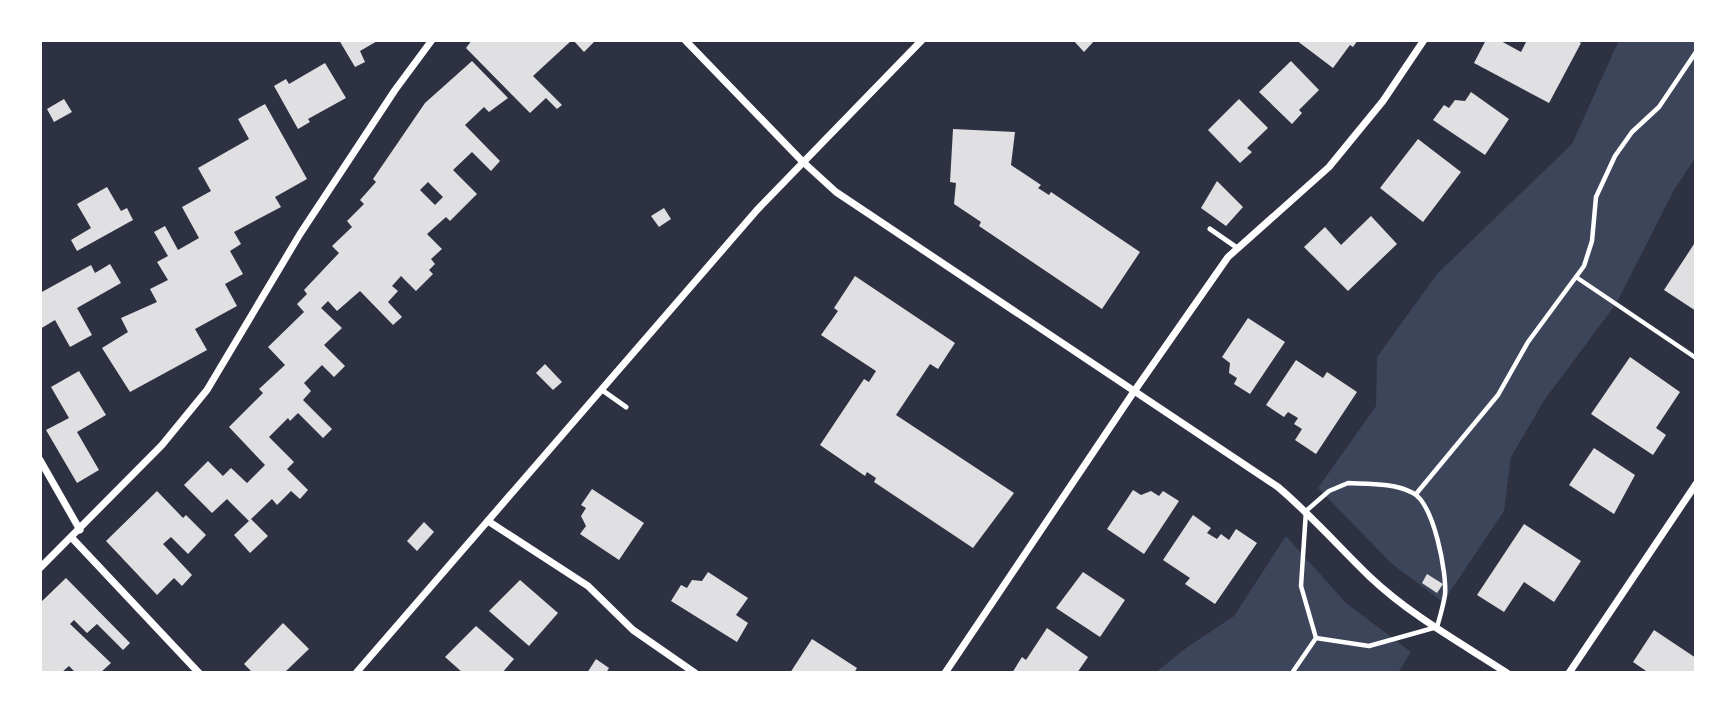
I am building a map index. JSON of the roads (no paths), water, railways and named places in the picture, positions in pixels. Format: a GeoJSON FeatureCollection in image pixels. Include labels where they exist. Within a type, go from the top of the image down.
{"type":"FeatureCollection","features":[{"type":"Feature","properties":{"kind":"street"},"geometry":{"type":"LineString","coordinates":[[685,40],[802,162],[854,205],[1278,487],[1306,511],[1371,578],[1437,627],[1507,673]]}},
{"type":"Feature","properties":{"kind":"street"},"geometry":{"type":"LineString","coordinates":[[356,673],[802,162],[922,40]]}},
{"type":"Feature","properties":{"kind":"street"},"geometry":{"type":"LineString","coordinates":[[945,673],[1133,393],[1236,247],[1329,167],[1375,111],[1424,40]]}},
{"type":"Feature","properties":{"kind":"street"},"geometry":{"type":"LineString","coordinates":[[40,568],[162,445],[207,390],[300,234],[428,42]]}},
{"type":"Feature","properties":{"kind":"street"},"geometry":{"type":"LineString","coordinates":[[40,460],[80,530]]}},
{"type":"Feature","properties":{"kind":"street"},"geometry":{"type":"LineString","coordinates":[[1569,673],[1696,484]]}},
{"type":"Feature","properties":{"kind":"street"},"geometry":{"type":"LineString","coordinates":[[488,521],[588,586],[634,630],[695,673]]}},
{"type":"Feature","properties":{"kind":"street"},"geometry":{"type":"LineString","coordinates":[[72,538],[199,673]]}},
{"type":"Feature","properties":{"kind":"lane"},"geometry":{"type":"LineString","coordinates":[[1210,229],[1236,247]]}},
{"type":"Feature","properties":{"kind":"lane"},"geometry":{"type":"LineString","coordinates":[[602,390],[626,407]]}}]}
